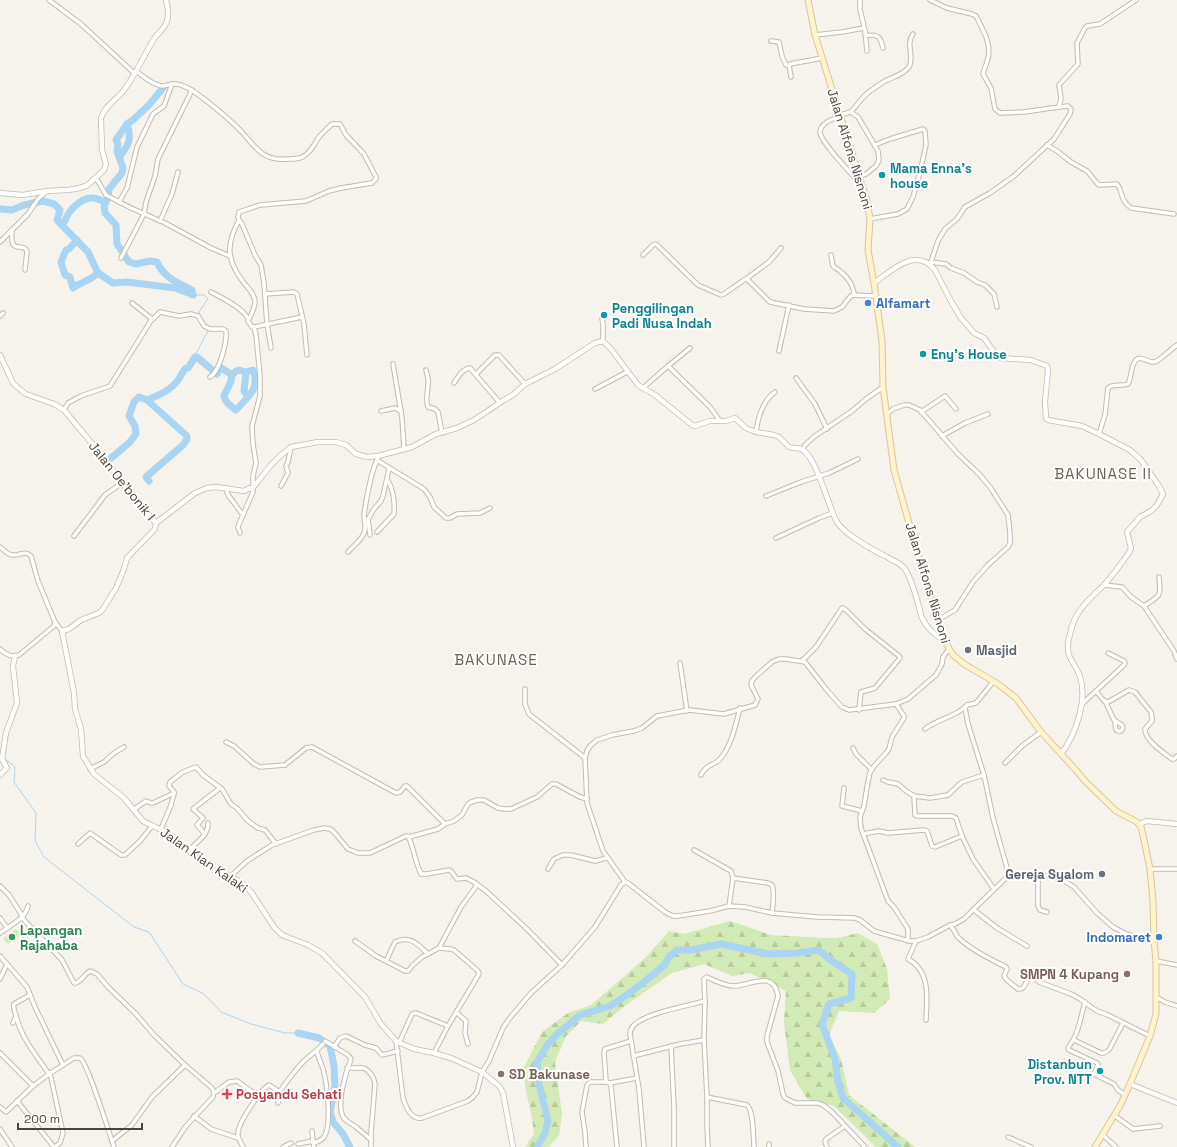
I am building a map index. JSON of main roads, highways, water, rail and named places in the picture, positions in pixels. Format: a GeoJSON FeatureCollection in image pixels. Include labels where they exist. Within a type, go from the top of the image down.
{"type":"FeatureCollection","features":[{"type":"Feature","properties":{"kind":"main road","name":"Jalan Alfons Nisnoni"},"geometry":{"type":"LineString","coordinates":[[808,0],[815,35],[862,186],[870,219],[868,250],[882,341],[883,387],[895,476],[944,640],[953,655],[964,664],[1008,691],[1016,698],[1041,732],[1085,781],[1116,811],[1135,821],[1140,826],[1143,835],[1150,869],[1153,901],[1156,961],[1156,1014],[1150,1036],[1125,1095],[1095,1147]]}},
{"type":"Feature","properties":{"kind":"waterway"},"geometry":{"type":"LineString","coordinates":[[163,88],[149,105],[127,124],[116,140],[118,144],[117,151],[123,168],[122,173],[109,189],[108,198],[104,205],[105,213],[116,225],[117,244],[129,262],[136,264],[150,261],[157,262],[167,276],[192,290],[193,295]]}},
{"type":"Feature","properties":{"kind":"waterway"},"geometry":{"type":"LineString","coordinates":[[119,157],[129,142],[127,124]]}},
{"type":"Feature","properties":{"kind":"waterway"},"geometry":{"type":"LineString","coordinates":[[61,224],[65,221],[69,213],[76,205],[88,198],[95,198],[106,202]]}},
{"type":"Feature","properties":{"kind":"waterway"},"geometry":{"type":"LineString","coordinates":[[0,209],[12,210],[24,205],[43,201],[54,204],[60,210],[57,220],[88,252],[98,273],[113,283],[127,282],[175,288],[191,294]]}},
{"type":"Feature","properties":{"kind":"waterway"},"geometry":{"type":"LineString","coordinates":[[77,240],[69,249],[66,250],[61,262],[65,275],[70,277],[73,288],[92,278],[98,273]]}},
{"type":"Feature","properties":{"kind":"waterway"},"geometry":{"type":"LineString","coordinates":[[193,295],[204,295],[208,299],[199,312],[199,315]]}},
{"type":"Feature","properties":{"kind":"waterway"},"geometry":{"type":"LineString","coordinates":[[193,359],[209,329]]}},
{"type":"Feature","properties":{"kind":"waterway"},"geometry":{"type":"LineString","coordinates":[[147,400],[169,389],[179,379],[185,369],[188,368],[195,357],[197,357],[217,374],[220,367],[232,375]]}},
{"type":"Feature","properties":{"kind":"waterway"},"geometry":{"type":"LineString","coordinates":[[246,372],[244,391],[248,397],[236,410],[230,406],[224,396],[231,381],[232,375],[236,371],[239,370],[246,372],[253,370],[255,384],[253,391],[248,397]]}},
{"type":"Feature","properties":{"kind":"waterway"},"geometry":{"type":"LineString","coordinates":[[110,459],[130,442],[136,434],[135,426],[129,416],[134,402],[139,397],[147,400],[187,436],[187,439],[183,445],[146,477],[149,481]]}},
{"type":"Feature","properties":{"kind":"waterway"},"geometry":{"type":"LineString","coordinates":[[4,758],[15,767],[14,782],[36,813],[35,841],[44,857],[134,927],[149,932],[183,984],[204,994],[221,1012],[251,1024],[285,1033],[298,1033]]}},
{"type":"Feature","properties":{"kind":"waterway"},"geometry":{"type":"LineString","coordinates":[[537,1147],[545,1133],[548,1121],[539,1084],[537,1062],[548,1044],[556,1035],[580,1015],[610,1006],[618,1001],[661,968],[669,957],[677,950],[691,950],[721,944],[768,954],[797,953],[819,950],[829,959],[852,974],[851,998],[829,1004],[822,1024],[835,1059],[838,1082],[843,1098],[898,1147]]}},
{"type":"Feature","properties":{"kind":"waterway"},"geometry":{"type":"LineString","coordinates":[[298,1033],[319,1038],[330,1046],[334,1066],[335,1086],[330,1112],[333,1122],[343,1134],[350,1147]]}},
{"type":"Feature","properties":{"kind":"place","name":"Mama Enna's house"},"geometry":{"type":"Point","coordinates":[882,175]}},
{"type":"Feature","properties":{"kind":"place","name":"Alfamart"},"geometry":{"type":"Point","coordinates":[868,303]}},
{"type":"Feature","properties":{"kind":"place","name":"Penggilingan Padi Nusa Indah"},"geometry":{"type":"Point","coordinates":[604,315]}},
{"type":"Feature","properties":{"kind":"place","name":"Eny's House"},"geometry":{"type":"Point","coordinates":[923,354]}},
{"type":"Feature","properties":{"kind":"place","name":"Masjid"},"geometry":{"type":"Point","coordinates":[968,650]}},
{"type":"Feature","properties":{"kind":"place","name":"Gereja Syalom"},"geometry":{"type":"Point","coordinates":[1102,874]}},
{"type":"Feature","properties":{"kind":"place","name":"Lapangan Rajahaba"},"geometry":{"type":"Point","coordinates":[12,937]}},
{"type":"Feature","properties":{"kind":"place","name":"Indomaret"},"geometry":{"type":"Point","coordinates":[1159,937]}},
{"type":"Feature","properties":{"kind":"place","name":"SMPN 4 Kupang"},"geometry":{"type":"Point","coordinates":[1127,974]}},
{"type":"Feature","properties":{"kind":"place","name":"Distanbun Prov. NTT"},"geometry":{"type":"Point","coordinates":[1100,1071]}},
{"type":"Feature","properties":{"kind":"place","name":"SD Bakunase"},"geometry":{"type":"Point","coordinates":[501,1074]}},
{"type":"Feature","properties":{"kind":"place","name":"Posyandu Sehati"},"geometry":{"type":"Point","coordinates":[227,1094]}},
{"type":"Feature","properties":{"kind":"district","name":"BAKUNASE II"},"geometry":{"type":"Point","coordinates":[1103,473]}},
{"type":"Feature","properties":{"kind":"district","name":"BAKUNASE"},"geometry":{"type":"Point","coordinates":[496,659]}}]}
